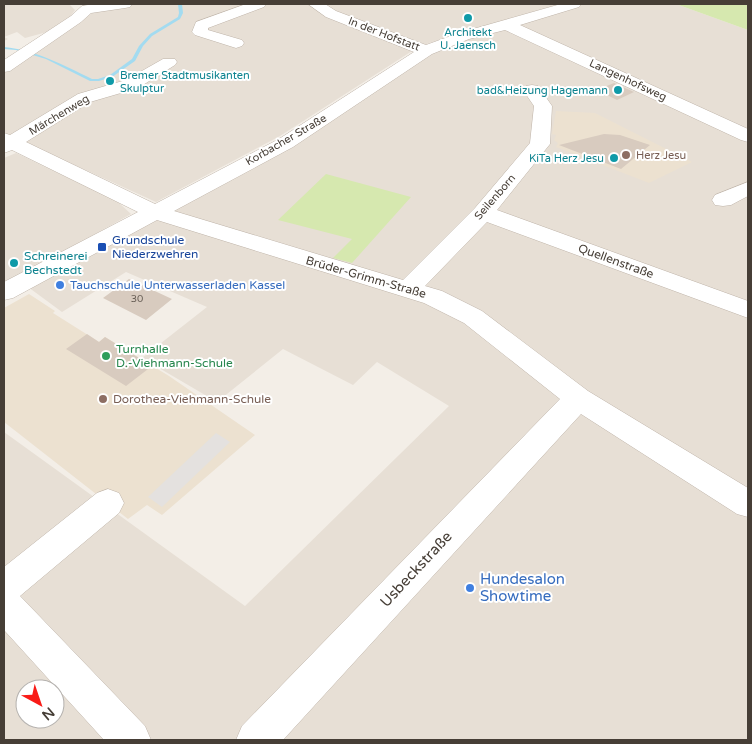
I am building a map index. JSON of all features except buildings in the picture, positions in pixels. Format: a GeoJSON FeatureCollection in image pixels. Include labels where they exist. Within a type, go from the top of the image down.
{"type":"FeatureCollection","features":[{"type":"Feature","properties":{"kind":"street"},"geometry":{"type":"LineString","coordinates":[[11,56],[36,45],[76,19],[84,6],[125,4]]}},
{"type":"Feature","properties":{"kind":"street"},"geometry":{"type":"LineString","coordinates":[[236,43],[200,32],[201,25],[259,4]]}},
{"type":"Feature","properties":{"kind":"street","name":"In der Hofstatt"},"geometry":{"type":"LineString","coordinates":[[315,4],[330,14],[426,51]]}},
{"type":"Feature","properties":{"kind":"street","name":"Korbacher Straße"},"geometry":{"type":"LineString","coordinates":[[4,292],[286,142],[372,88],[426,51],[464,36],[574,4]]}},
{"type":"Feature","properties":{"kind":"street"},"geometry":{"type":"LineString","coordinates":[[330,14],[348,7]]}},
{"type":"Feature","properties":{"kind":"street","name":"Langenhofsweg"},"geometry":{"type":"LineString","coordinates":[[507,24],[748,136]]}},
{"type":"Feature","properties":{"kind":"street","name":"Märchenweg"},"geometry":{"type":"LineString","coordinates":[[6,144],[84,98],[132,84],[169,62]]}},
{"type":"Feature","properties":{"kind":"street","name":"Seilenborn"},"geometry":{"type":"LineString","coordinates":[[408,289],[483,213],[540,144],[542,106],[532,90]]}},
{"type":"Feature","properties":{"kind":"street","name":"Brüder-Grimm-Straße"},"geometry":{"type":"LineString","coordinates":[[6,144],[155,212],[274,250],[433,297],[473,318],[578,398],[748,504]]}},
{"type":"Feature","properties":{"kind":"street"},"geometry":{"type":"LineString","coordinates":[[723,200],[748,188]]}},
{"type":"Feature","properties":{"kind":"street","name":"Quellenstraße"},"geometry":{"type":"LineString","coordinates":[[483,213],[748,310]]}},
{"type":"Feature","properties":{"kind":"street","name":"Usbeckstraße"},"geometry":{"type":"LineString","coordinates":[[256,740],[578,398]]}},
{"type":"Feature","properties":{"kind":"street"},"geometry":{"type":"LineString","coordinates":[[4,588],[108,503]]}},
{"type":"Feature","properties":{"kind":"street"},"geometry":{"type":"LineString","coordinates":[[4,604],[131,740]]}},
{"type":"Feature","properties":{"kind":"shaded area"},"geometry":{"type":"Polygon","coordinates":[[[4,4],[69,4],[75,10],[68,20],[47,32],[25,38],[17,32],[4,37],[4,4]]]}},
{"type":"Feature","properties":{"kind":"shaded area"},"geometry":{"type":"Polygon","coordinates":[[[91,4],[560,4],[429,43],[412,51],[280,136],[156,202],[4,133],[4,72],[92,13],[95,6],[91,4]]]}},
{"type":"Feature","properties":{"kind":"shaded area"},"geometry":{"type":"Polygon","coordinates":[[[574,4],[676,4],[748,30],[748,740],[4,740],[4,432],[245,606],[449,406],[377,362],[353,385],[283,349],[217,402],[142,358],[207,307],[126,272],[62,312],[28,287],[166,213],[426,51],[574,4]]]}},
{"type":"Feature","properties":{"kind":"shaded area","name":"Herz Jesu"},"geometry":{"type":"Polygon","coordinates":[[[556,111],[595,113],[692,162],[649,183],[556,147],[558,143],[554,140],[556,135],[552,134],[556,111]]]}},
{"type":"Feature","properties":{"kind":"shaded area"},"geometry":{"type":"Polygon","coordinates":[[[16,153],[117,201],[131,214],[4,285],[4,158],[16,153]]]}},
{"type":"Feature","properties":{"kind":"shaded area","name":"Dorothea-Viehmann-Schule"},"geometry":{"type":"Polygon","coordinates":[[[29,294],[55,311],[53,313],[99,342],[105,337],[169,376],[255,435],[162,515],[147,505],[128,519],[4,422],[4,308],[29,294]]]}},
{"type":"Feature","properties":{"kind":"shaded area"},"geometry":{"type":"Polygon","coordinates":[[[216,433],[230,442],[162,507],[148,497],[216,433]]]}},
{"type":"Feature","properties":{"kind":"green space"},"geometry":{"type":"Polygon","coordinates":[[[676,4],[748,4],[748,30],[676,4]]]}},
{"type":"Feature","properties":{"kind":"green space"},"geometry":{"type":"Polygon","coordinates":[[[326,174],[411,197],[352,263],[333,258],[352,239],[278,220],[326,174]]]}},
{"type":"Feature","properties":{"kind":"waterway"},"geometry":{"type":"LineString","coordinates":[[4,48],[16,49],[47,58],[91,80],[98,80],[111,76],[134,60],[141,46],[151,35],[179,18],[181,13],[180,4]]}},
{"type":"Feature","properties":{"kind":"place","name":"Architekt U. Jaensch"},"geometry":{"type":"Point","coordinates":[468,18]}},
{"type":"Feature","properties":{"kind":"place","name":"Bremer Stadtmusikanten Skulptur"},"geometry":{"type":"Point","coordinates":[110,81]}},
{"type":"Feature","properties":{"kind":"place","name":"bad&Heizung Hagemann"},"geometry":{"type":"Point","coordinates":[618,90]}},
{"type":"Feature","properties":{"kind":"place","name":"Herz Jesu"},"geometry":{"type":"Point","coordinates":[626,155]}},
{"type":"Feature","properties":{"kind":"place","name":"KiTa Herz Jesu"},"geometry":{"type":"Point","coordinates":[614,158]}},
{"type":"Feature","properties":{"kind":"place","name":"Grundschule Niederzwehren"},"geometry":{"type":"Point","coordinates":[102,247]}},
{"type":"Feature","properties":{"kind":"place","name":"Schreinerei Bechstedt"},"geometry":{"type":"Point","coordinates":[14,263]}},
{"type":"Feature","properties":{"kind":"place","name":"Tauchschule Unterwasserladen Kassel"},"geometry":{"type":"Point","coordinates":[60,285]}},
{"type":"Feature","properties":{"kind":"place","name":"Turnhalle D.-Viehmann-Schule"},"geometry":{"type":"Point","coordinates":[106,356]}},
{"type":"Feature","properties":{"kind":"place","name":"Dorothea-Viehmann-Schule"},"geometry":{"type":"Point","coordinates":[103,399]}},
{"type":"Feature","properties":{"kind":"place","name":"Hundesalon Showtime"},"geometry":{"type":"Point","coordinates":[470,588]}}]}
